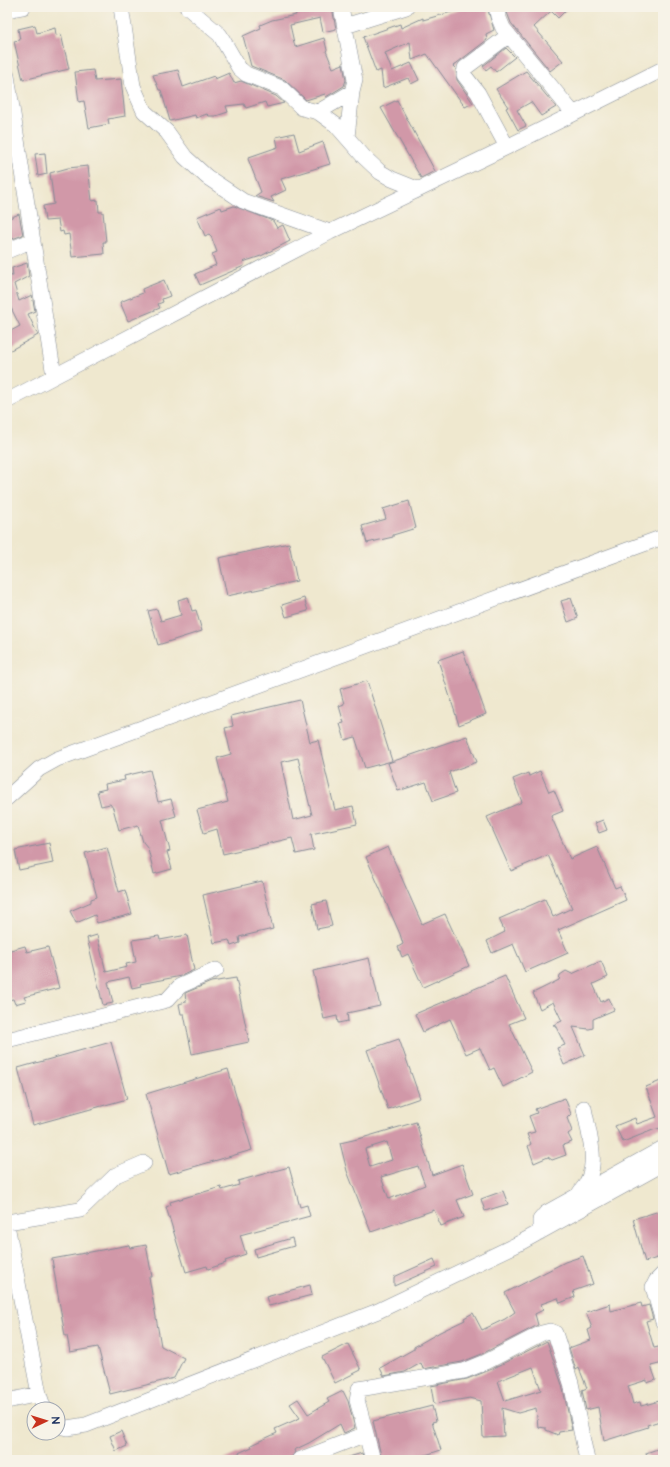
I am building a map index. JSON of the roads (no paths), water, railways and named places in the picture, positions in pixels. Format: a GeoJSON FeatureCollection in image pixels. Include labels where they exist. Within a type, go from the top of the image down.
{"type":"FeatureCollection","features":[{"type":"Feature","properties":{"kind":"street"},"geometry":{"type":"LineString","coordinates":[[7,10],[23,7]]}},
{"type":"Feature","properties":{"kind":"street"},"geometry":{"type":"LineString","coordinates":[[121,7],[133,86],[137,98],[144,111],[167,132],[185,157],[207,177],[243,201],[330,232]]}},
{"type":"Feature","properties":{"kind":"street"},"geometry":{"type":"LineString","coordinates":[[187,7],[220,35],[239,68],[246,74],[281,88],[302,108],[318,112],[336,125],[364,157],[380,172],[392,179],[417,189]]}},
{"type":"Feature","properties":{"kind":"street"},"geometry":{"type":"LineString","coordinates":[[341,7],[355,80],[352,92],[347,137]]}},
{"type":"Feature","properties":{"kind":"street"},"geometry":{"type":"LineString","coordinates":[[345,26],[406,7]]}},
{"type":"Feature","properties":{"kind":"street"},"geometry":{"type":"LineString","coordinates":[[496,7],[500,22],[509,35],[573,113]]}},
{"type":"Feature","properties":{"kind":"street"},"geometry":{"type":"LineString","coordinates":[[507,147],[478,93],[464,75],[465,68],[509,35]]}},
{"type":"Feature","properties":{"kind":"street"},"geometry":{"type":"LineString","coordinates":[[7,401],[330,232],[507,147],[663,69]]}},
{"type":"Feature","properties":{"kind":"street"},"geometry":{"type":"LineString","coordinates":[[7,76],[54,376]]}},
{"type":"Feature","properties":{"kind":"street"},"geometry":{"type":"LineString","coordinates":[[318,112],[352,92]]}},
{"type":"Feature","properties":{"kind":"street"},"geometry":{"type":"LineString","coordinates":[[7,250],[33,240]]}},
{"type":"Feature","properties":{"kind":"street"},"geometry":{"type":"LineString","coordinates":[[7,798],[39,769],[57,759],[663,537]]}},
{"type":"Feature","properties":{"kind":"street"},"geometry":{"type":"LineString","coordinates":[[7,1040],[167,1000],[180,986],[216,970]]}},
{"type":"Feature","properties":{"kind":"street"},"geometry":{"type":"LineString","coordinates":[[575,1197],[587,1184],[591,1174],[593,1160],[584,1108]]}},
{"type":"Feature","properties":{"kind":"street"},"geometry":{"type":"LineString","coordinates":[[540,1232],[541,1217],[663,1148]]}},
{"type":"Feature","properties":{"kind":"street"},"geometry":{"type":"LineString","coordinates":[[41,1401],[7,1223],[80,1210],[116,1175],[144,1163]]}},
{"type":"Feature","properties":{"kind":"street"},"geometry":{"type":"LineString","coordinates":[[66,1428],[86,1425],[370,1314],[540,1232],[663,1164]]}},
{"type":"Feature","properties":{"kind":"street"},"geometry":{"type":"LineString","coordinates":[[663,1274],[656,1281],[653,1288],[663,1322]]}},
{"type":"Feature","properties":{"kind":"street"},"geometry":{"type":"LineString","coordinates":[[373,1460],[356,1400],[359,1389],[464,1371],[486,1362],[542,1333],[550,1331],[555,1333],[571,1383],[588,1460]]}},
{"type":"Feature","properties":{"kind":"street"},"geometry":{"type":"LineString","coordinates":[[7,1401],[39,1394]]}},
{"type":"Feature","properties":{"kind":"street"},"geometry":{"type":"LineString","coordinates":[[300,1460],[366,1434]]}}]}
